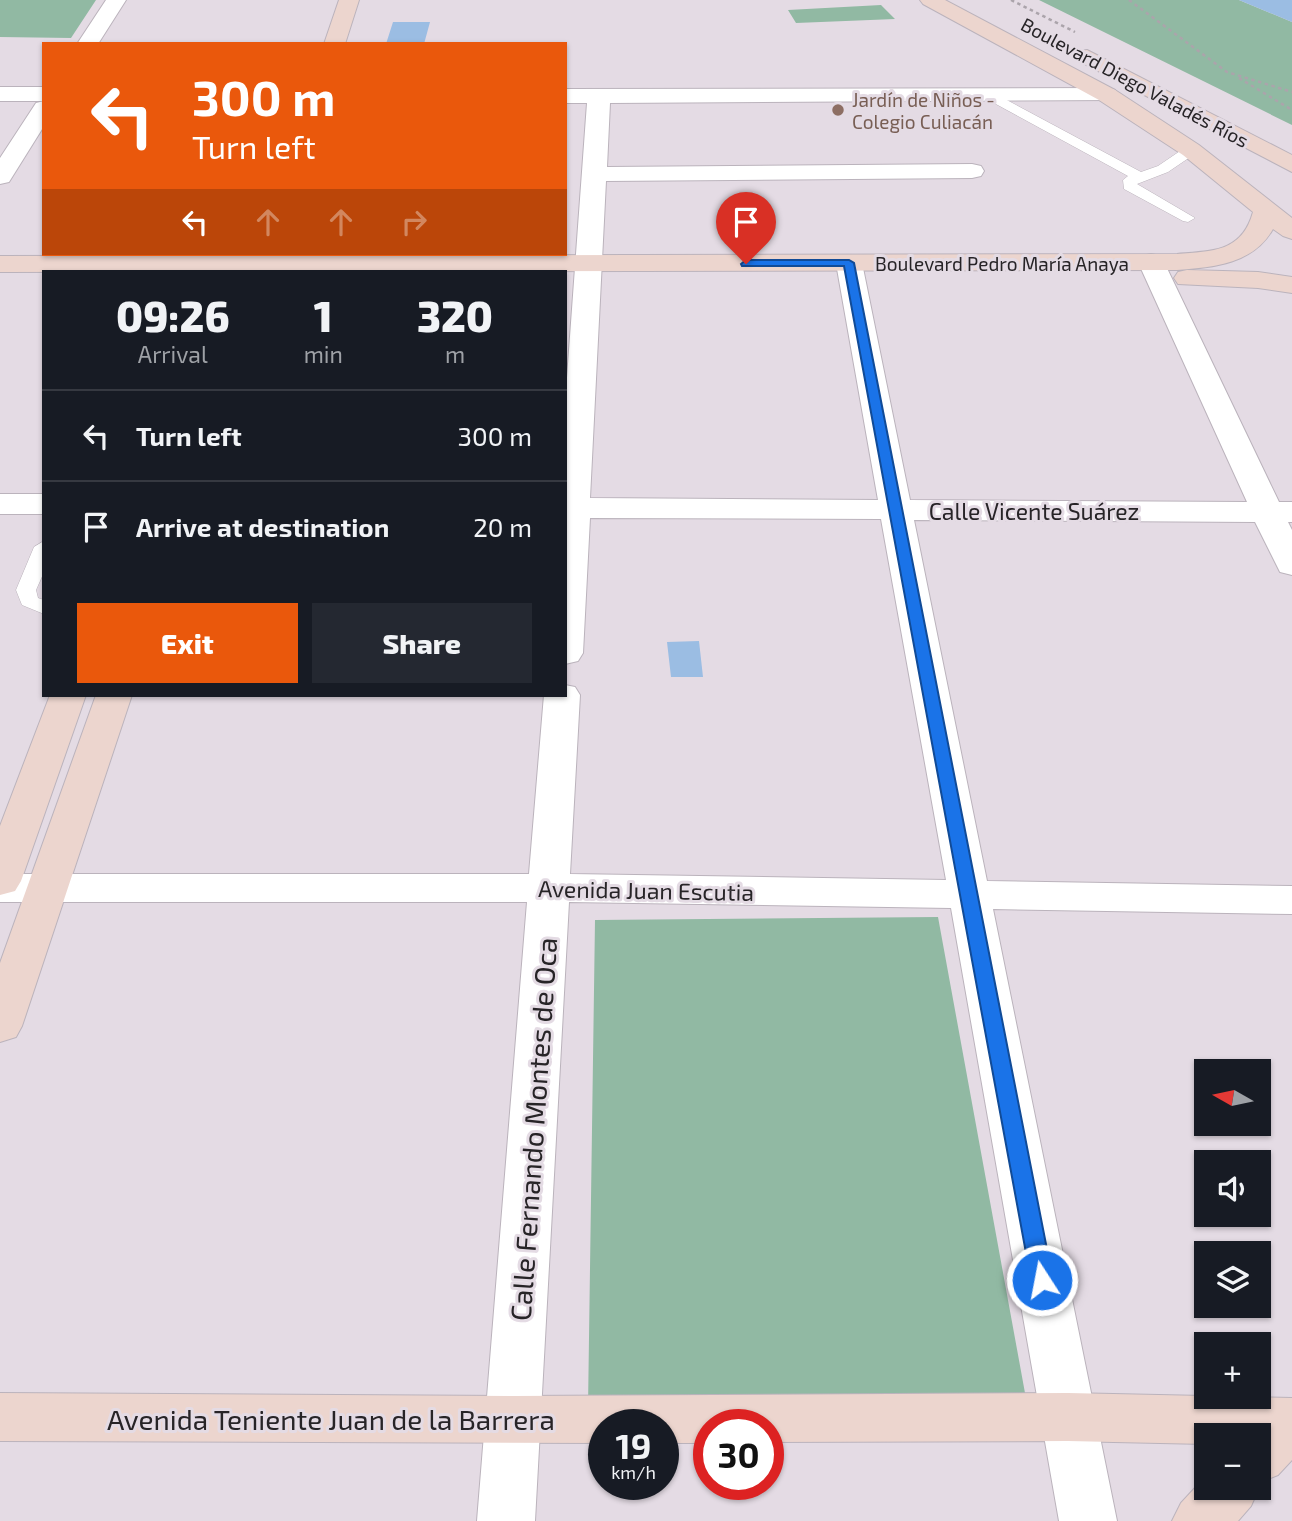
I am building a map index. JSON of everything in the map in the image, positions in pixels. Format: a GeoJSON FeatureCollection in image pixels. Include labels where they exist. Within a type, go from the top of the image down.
{"type":"FeatureCollection","features":[{"type":"Feature","properties":{"kind":"street"},"geometry":{"type":"LineString","coordinates":[[88,42],[117,0]]}},
{"type":"Feature","properties":{"kind":"street"},"geometry":{"type":"LineString","coordinates":[[335,42],[349,0]]}},
{"type":"Feature","properties":{"kind":"street","name":"Boulevard Diego Valadés Ríos"},"geometry":{"type":"LineString","coordinates":[[930,0],[1107,95],[1191,149],[1265,212],[1292,231]]}},
{"type":"Feature","properties":{"kind":"street","name":"Boulevard Diego Valadés Ríos"},"geometry":{"type":"LineString","coordinates":[[1063,44],[1289,163]]}},
{"type":"Feature","properties":{"kind":"street"},"geometry":{"type":"LineString","coordinates":[[0,94],[42,94]]}},
{"type":"Feature","properties":{"kind":"street"},"geometry":{"type":"LineString","coordinates":[[567,96],[1107,95]]}},
{"type":"Feature","properties":{"kind":"street"},"geometry":{"type":"LineString","coordinates":[[567,595],[580,274],[593,174],[599,96]]}},
{"type":"Feature","properties":{"kind":"street"},"geometry":{"type":"LineString","coordinates":[[0,177],[42,111]]}},
{"type":"Feature","properties":{"kind":"street"},"geometry":{"type":"LineString","coordinates":[[1191,149],[1210,141],[1227,142],[1289,163]]}},
{"type":"Feature","properties":{"kind":"street"},"geometry":{"type":"LineString","coordinates":[[593,174],[972,171]]}},
{"type":"Feature","properties":{"kind":"street","name":"Boulevard Pedro María Anaya"},"geometry":{"type":"LineString","coordinates":[[1155,270],[1245,248],[1259,236],[1265,212]]}},
{"type":"Feature","properties":{"kind":"street","name":"Boulevard Pedro María Anaya"},"geometry":{"type":"LineString","coordinates":[[0,264],[265,263],[465,270]]}},
{"type":"Feature","properties":{"kind":"street"},"geometry":{"type":"LineString","coordinates":[[1155,270],[1280,512],[1292,565]]}},
{"type":"Feature","properties":{"kind":"street","name":"Boulevard Pedro María Anaya"},"geometry":{"type":"LineString","coordinates":[[580,274],[1155,270],[1292,285]]}},
{"type":"Feature","properties":{"kind":"street"},"geometry":{"type":"LineString","coordinates":[[850,271],[1088,1521]]}},
{"type":"Feature","properties":{"kind":"street"},"geometry":{"type":"LineString","coordinates":[[0,279],[42,279]]}},
{"type":"Feature","properties":{"kind":"street"},"geometry":{"type":"LineString","coordinates":[[0,504],[42,504]]}},
{"type":"Feature","properties":{"kind":"street","name":"Calle Vicente Suárez"},"geometry":{"type":"LineString","coordinates":[[570,508],[1280,512]]}},
{"type":"Feature","properties":{"kind":"street"},"geometry":{"type":"LineString","coordinates":[[0,881],[67,697]]}},
{"type":"Feature","properties":{"kind":"street"},"geometry":{"type":"LineString","coordinates":[[0,1026],[113,697]]}},
{"type":"Feature","properties":{"kind":"street","name":"Calle Fernando Montes de Oca"},"geometry":{"type":"LineString","coordinates":[[506,1521],[562,697]]}},
{"type":"Feature","properties":{"kind":"street","name":"Avenida Juan Escutia"},"geometry":{"type":"LineString","coordinates":[[0,888],[549,888],[1292,900]]}},
{"type":"Feature","properties":{"kind":"street","name":"Avenida Teniente Juan de la Barrera"},"geometry":{"type":"LineString","coordinates":[[0,1417],[513,1420],[1068,1418],[1292,1422]]}},
{"type":"Feature","properties":{"kind":"street"},"geometry":{"type":"LineString","coordinates":[[1271,1444],[1292,1422]]}},
{"type":"Feature","properties":{"kind":"street"},"geometry":{"type":"LineString","coordinates":[[1200,1521],[1220,1500]]}},
{"type":"Feature","properties":{"kind":"lane"},"geometry":{"type":"LineString","coordinates":[[988,94],[1140,177]]}},
{"type":"Feature","properties":{"kind":"lane"},"geometry":{"type":"LineString","coordinates":[[1188,218],[1129,186],[1130,180],[1163,169],[1191,149]]}},
{"type":"Feature","properties":{"kind":"lane"},"geometry":{"type":"LineString","coordinates":[[42,552],[26,590],[29,601],[42,607]]}},
{"type":"Feature","properties":{"kind":"path"},"geometry":{"type":"LineString","coordinates":[[1129,0],[1230,72],[1292,110]]}},
{"type":"Feature","properties":{"kind":"path"},"geometry":{"type":"LineString","coordinates":[[1230,72],[1292,92]]}},
{"type":"Feature","properties":{"kind":"green space"},"geometry":{"type":"Polygon","coordinates":[[[0,0],[96,0],[71,38],[0,37],[0,0]]]}},
{"type":"Feature","properties":{"kind":"green space"},"geometry":{"type":"Polygon","coordinates":[[[1039,0],[1239,0],[1292,22],[1292,125],[1039,0]]]}},
{"type":"Feature","properties":{"kind":"green space"},"geometry":{"type":"Polygon","coordinates":[[[881,5],[895,19],[796,23],[788,10],[881,5]]]}},
{"type":"Feature","properties":{"kind":"green space"},"geometry":{"type":"Polygon","coordinates":[[[938,917],[1027,1404],[588,1408],[595,920],[938,917]]]}},
{"type":"Feature","properties":{"kind":"water"},"geometry":{"type":"Polygon","coordinates":[[[1239,0],[1292,0],[1292,22],[1239,0]]]}},
{"type":"Feature","properties":{"kind":"water"},"geometry":{"type":"Polygon","coordinates":[[[393,22],[430,22],[425,42],[387,42],[393,22]]]}},
{"type":"Feature","properties":{"kind":"water"},"geometry":{"type":"Polygon","coordinates":[[[699,641],[703,677],[671,677],[667,642],[699,641]]]}},
{"type":"Feature","properties":{"kind":"place","name":"Jardín de Niños - Colegio Culiacán"},"geometry":{"type":"Point","coordinates":[838,110]}},
{"type":"Feature","properties":{"kind":"route"},"geometry":{"type":"LineString","coordinates":[[746,264],[849,263],[1042,1280]]}}]}
